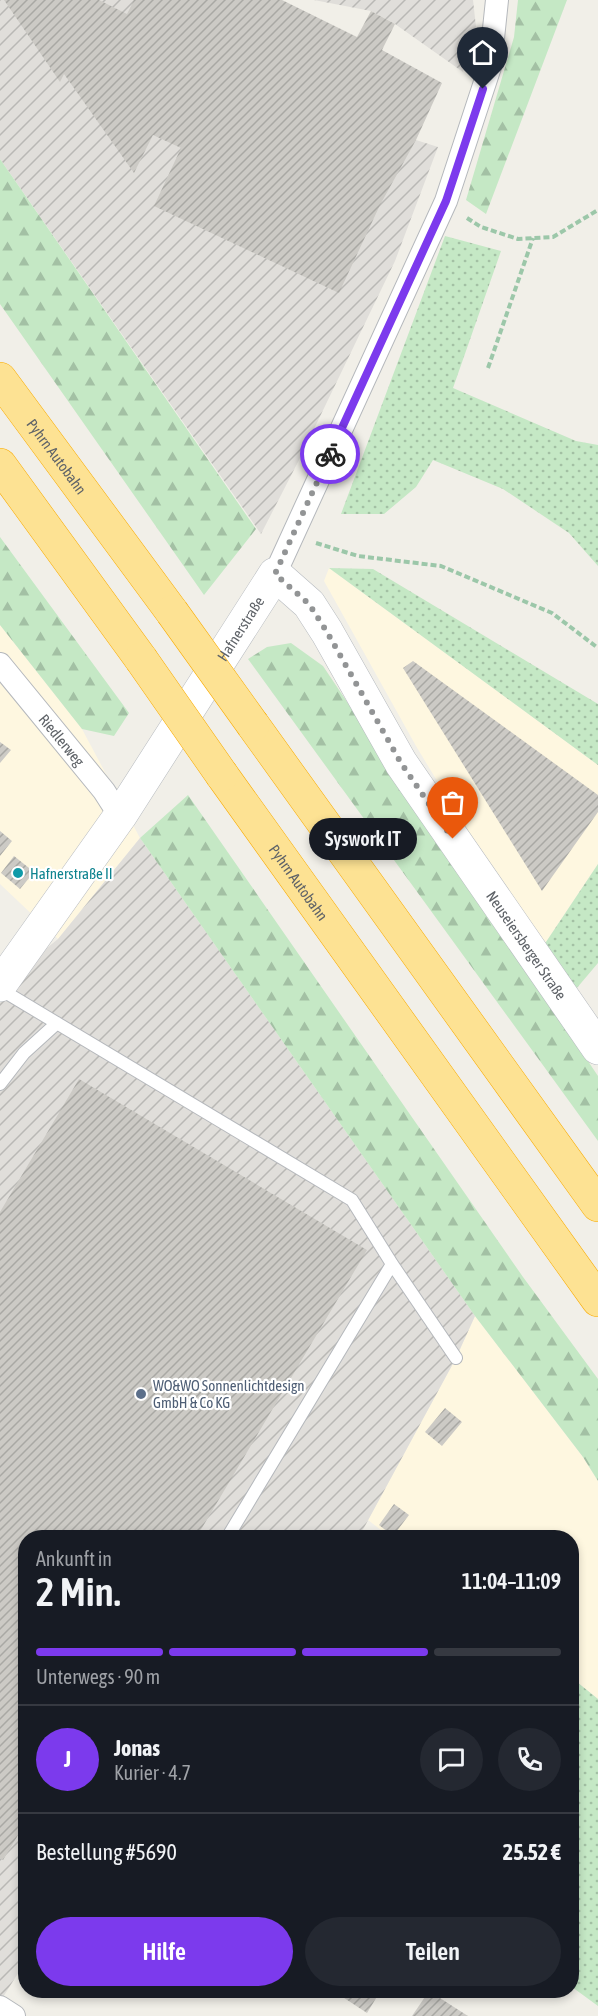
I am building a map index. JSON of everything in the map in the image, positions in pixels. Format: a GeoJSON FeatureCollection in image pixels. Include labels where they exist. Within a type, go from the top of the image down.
{"type":"FeatureCollection","features":[{"type":"Feature","properties":{"kind":"highway","name":"Pyhrn Autobahn"},"geometry":{"type":"LineString","coordinates":[[0,379],[172,612],[598,1205]]}},
{"type":"Feature","properties":{"kind":"highway","name":"Pyhrn Autobahn"},"geometry":{"type":"LineString","coordinates":[[0,465],[598,1300]]}},
{"type":"Feature","properties":{"kind":"street","name":"Hafnerstraße"},"geometry":{"type":"LineString","coordinates":[[0,987],[120,816],[275,574],[446,201],[490,67],[497,0]]}},
{"type":"Feature","properties":{"kind":"street","name":"Neuseiersberger Straße"},"geometry":{"type":"LineString","coordinates":[[275,574],[309,604],[401,763],[598,1048]]}},
{"type":"Feature","properties":{"kind":"street","name":"Riedlerweg"},"geometry":{"type":"LineString","coordinates":[[0,664],[97,782],[120,816]]}},
{"type":"Feature","properties":{"kind":"street"},"geometry":{"type":"LineString","coordinates":[[0,2007],[14,2016]]}},
{"type":"Feature","properties":{"kind":"lane"},"geometry":{"type":"LineString","coordinates":[[0,987],[352,1200],[456,1358]]}},
{"type":"Feature","properties":{"kind":"lane"},"geometry":{"type":"LineString","coordinates":[[0,1084],[24,1053],[57,1023]]}},
{"type":"Feature","properties":{"kind":"lane"},"geometry":{"type":"LineString","coordinates":[[232,1530],[392,1264]]}},
{"type":"Feature","properties":{"kind":"path"},"geometry":{"type":"LineString","coordinates":[[446,201],[481,227],[519,239],[553,237],[598,210]]}},
{"type":"Feature","properties":{"kind":"path"},"geometry":{"type":"LineString","coordinates":[[488,368],[533,238]]}},
{"type":"Feature","properties":{"kind":"path"},"geometry":{"type":"LineString","coordinates":[[293,535],[358,556],[441,566],[552,613],[598,648]]}},
{"type":"Feature","properties":{"kind":"shaded area"},"geometry":{"type":"Polygon","coordinates":[[[0,0],[255,0],[232,47],[416,140],[438,147],[395,261],[261,534],[0,159],[0,0]]]}},
{"type":"Feature","properties":{"kind":"shaded area"},"geometry":{"type":"Polygon","coordinates":[[[314,0],[473,0],[476,27],[463,72],[395,24],[371,11],[314,0]]]}},
{"type":"Feature","properties":{"kind":"shaded area"},"geometry":{"type":"Polygon","coordinates":[[[329,568],[598,765],[598,864],[544,945],[483,857],[416,746],[324,581],[329,568]]]}},
{"type":"Feature","properties":{"kind":"shaded area"},"geometry":{"type":"Polygon","coordinates":[[[0,625],[82,729],[140,838],[58,939],[0,884],[0,625]]]}},
{"type":"Feature","properties":{"kind":"shaded area","name":"WO&WO Sonnenlichtdesign GmbH & Co KG"},"geometry":{"type":"Polygon","coordinates":[[[140,838],[475,1316],[456,1358],[363,1530],[18,1530],[18,1973],[0,2002],[0,986],[58,939],[140,838]]]}},
{"type":"Feature","properties":{"kind":"shaded area"},"geometry":{"type":"Polygon","coordinates":[[[475,1316],[583,1457],[598,1481],[598,1699],[579,1684],[579,1530],[381,1530],[368,1520],[456,1358],[475,1316]]]}},
{"type":"Feature","properties":{"kind":"green space"},"geometry":{"type":"Polygon","coordinates":[[[518,0],[567,0],[486,214],[466,200],[514,37],[518,0]]]}},
{"type":"Feature","properties":{"kind":"green space"},"geometry":{"type":"Polygon","coordinates":[[[0,159],[256,529],[204,595],[0,304],[0,159]]]}},
{"type":"Feature","properties":{"kind":"green space"},"geometry":{"type":"Polygon","coordinates":[[[445,236],[501,251],[453,388],[576,441],[598,445],[598,566],[569,533],[503,489],[433,460],[416,487],[384,514],[341,514],[445,236]]]}},
{"type":"Feature","properties":{"kind":"green space"},"geometry":{"type":"Polygon","coordinates":[[[0,537],[129,713],[114,736],[82,729],[0,625],[0,537]]]}},
{"type":"Feature","properties":{"kind":"green space"},"geometry":{"type":"Polygon","coordinates":[[[329,568],[373,569],[598,704],[598,765],[329,568]]]}},
{"type":"Feature","properties":{"kind":"green space"},"geometry":{"type":"Polygon","coordinates":[[[291,643],[323,666],[598,1076],[598,1141],[248,659],[267,647],[291,643]]]}},
{"type":"Feature","properties":{"kind":"green space"},"geometry":{"type":"Polygon","coordinates":[[[188,795],[523,1277],[598,1379],[598,1481],[583,1457],[475,1316],[140,838],[188,795]]]}},
{"type":"Feature","properties":{"kind":"green space"},"geometry":{"type":"Polygon","coordinates":[[[598,864],[598,963],[576,989],[544,945],[598,864]]]}},
{"type":"Feature","properties":{"kind":"green space"},"geometry":{"type":"Polygon","coordinates":[[[579,1684],[598,1699],[598,2006],[579,1992],[579,1684]]]}},
{"type":"Feature","properties":{"kind":"building"},"geometry":{"type":"Polygon","coordinates":[[[4,0],[99,0],[127,14],[134,0],[282,0],[357,37],[371,11],[395,24],[382,50],[442,83],[416,140],[380,205],[339,293],[154,206],[181,148],[153,135],[134,173],[64,74],[60,82],[4,0]]]}},
{"type":"Feature","properties":{"kind":"building"},"geometry":{"type":"Polygon","coordinates":[[[413,661],[598,795],[598,812],[542,891],[403,668],[413,661]]]}},
{"type":"Feature","properties":{"kind":"building"},"geometry":{"type":"Polygon","coordinates":[[[0,742],[11,750],[0,763],[0,742]]]}},
{"type":"Feature","properties":{"kind":"building"},"geometry":{"type":"Polygon","coordinates":[[[0,831],[12,841],[0,856],[0,831]]]}},
{"type":"Feature","properties":{"kind":"building","name":"Hafnerstraße II"},"geometry":{"type":"Polygon","coordinates":[[[14,856],[34,872],[20,889],[1,873],[14,856]]]}},
{"type":"Feature","properties":{"kind":"building","name":"WO&WO Sonnenlichtdesign GmbH & Co KG"},"geometry":{"type":"Polygon","coordinates":[[[79,1079],[367,1250],[201,1530],[18,1530],[18,1835],[3,1860],[0,1858],[0,1212],[79,1079]]]}},
{"type":"Feature","properties":{"kind":"building"},"geometry":{"type":"Polygon","coordinates":[[[445,1408],[462,1422],[442,1446],[425,1432],[445,1408]]]}},
{"type":"Feature","properties":{"kind":"building"},"geometry":{"type":"Polygon","coordinates":[[[394,1504],[409,1515],[398,1530],[385,1530],[379,1525],[394,1504]]]}},
{"type":"Feature","properties":{"kind":"building"},"geometry":{"type":"Polygon","coordinates":[[[344,1998],[376,1998],[367,2013],[344,1998]]]}},
{"type":"Feature","properties":{"kind":"building"},"geometry":{"type":"Polygon","coordinates":[[[424,1998],[440,1998],[468,2016],[412,2016],[424,1998]]]}},
{"type":"Feature","properties":{"kind":"way so far"},"geometry":{"type":"LineString","coordinates":[[330,454],[275,574],[309,604],[401,763],[453,839]]}},
{"type":"Feature","properties":{"kind":"place","name":"Syswork IT"},"geometry":{"type":"Point","coordinates":[453,839]}},
{"type":"Feature","properties":{"kind":"place","name":"Hafnerstraße II"},"geometry":{"type":"Point","coordinates":[18,873]}},
{"type":"Feature","properties":{"kind":"place","name":"WO&WO Sonnenlichtdesign GmbH & Co KG"},"geometry":{"type":"Point","coordinates":[141,1394]}},
{"type":"Feature","properties":{"kind":"route"},"geometry":{"type":"LineString","coordinates":[[330,454],[446,201],[483,89]]}}]}
